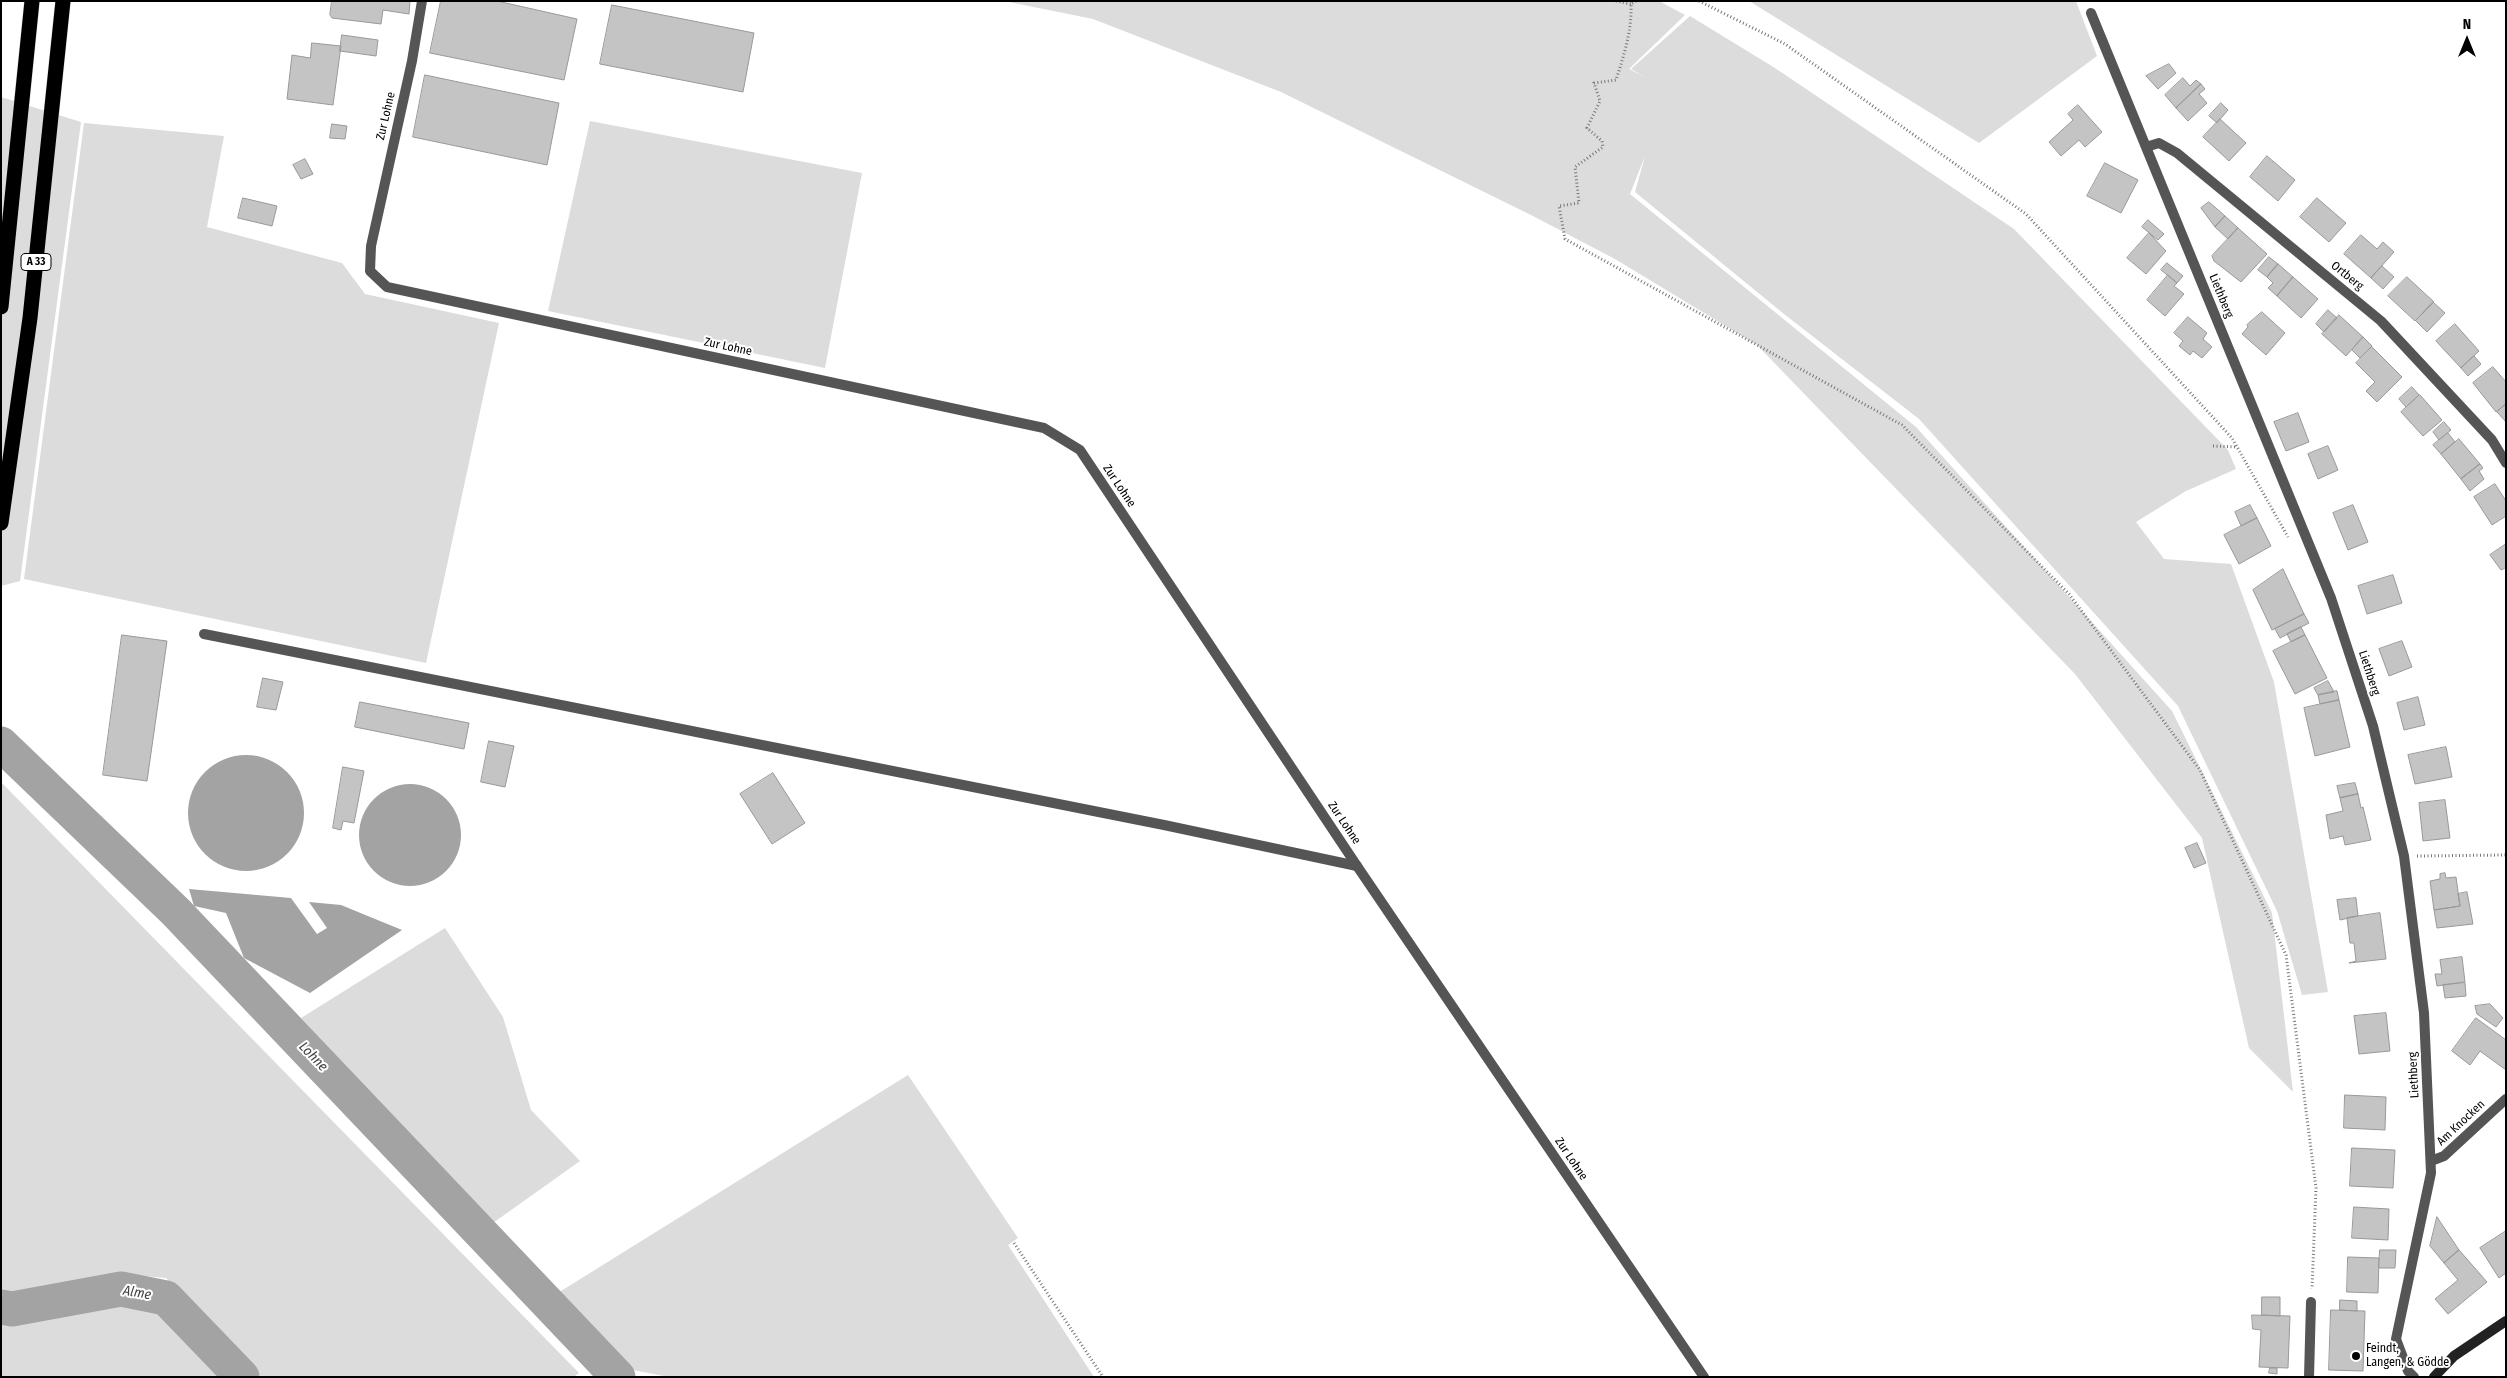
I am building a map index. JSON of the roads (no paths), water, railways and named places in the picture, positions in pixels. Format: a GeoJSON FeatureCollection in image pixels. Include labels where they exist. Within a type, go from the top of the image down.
{"type":"FeatureCollection","features":[{"type":"Feature","properties":{"kind":"highway","name":"A 33"},"geometry":{"type":"LineString","coordinates":[[1,307],[32,1]]}},
{"type":"Feature","properties":{"kind":"highway","name":"A 33"},"geometry":{"type":"LineString","coordinates":[[1,523],[30,318],[63,1]]}},
{"type":"Feature","properties":{"kind":"main road"},"geometry":{"type":"LineString","coordinates":[[2434,1377],[2454,1356],[2506,1321]]}},
{"type":"Feature","properties":{"kind":"street","name":"Zur Lohne"},"geometry":{"type":"LineString","coordinates":[[422,1],[412,61],[370,246],[370,270],[387,287],[1044,428],[1080,450],[1357,866],[1704,1377]]}},
{"type":"Feature","properties":{"kind":"street","name":"Liethberg"},"geometry":{"type":"LineString","coordinates":[[2092,13],[2331,598],[2373,726],[2404,856],[2424,1012],[2431,1162],[2396,1339],[2408,1372],[2414,1377]]}},
{"type":"Feature","properties":{"kind":"street","name":"Ortberg"},"geometry":{"type":"LineString","coordinates":[[2146,147],[2159,143],[2177,154],[2381,321],[2492,440],[2506,463]]}},
{"type":"Feature","properties":{"kind":"street"},"geometry":{"type":"LineString","coordinates":[[204,634],[1154,823],[1357,866]]}},
{"type":"Feature","properties":{"kind":"street","name":"Am Knocken"},"geometry":{"type":"LineString","coordinates":[[2431,1162],[2444,1156],[2506,1099]]}},
{"type":"Feature","properties":{"kind":"street"},"geometry":{"type":"LineString","coordinates":[[2309,1377],[2312,1302]]}},
{"type":"Feature","properties":{"kind":"waterway","name":"Lohne"},"geometry":{"type":"LineString","coordinates":[[1,744],[176,912],[618,1377]]}},
{"type":"Feature","properties":{"kind":"waterway","name":"Alme"},"geometry":{"type":"LineString","coordinates":[[1,1307],[12,1309],[121,1289],[166,1298],[242,1377]]}},
{"type":"Feature","properties":{"kind":"place","name":"Feindt, Langen, & Gödde"},"geometry":{"type":"Point","coordinates":[2356,1356]}}]}
